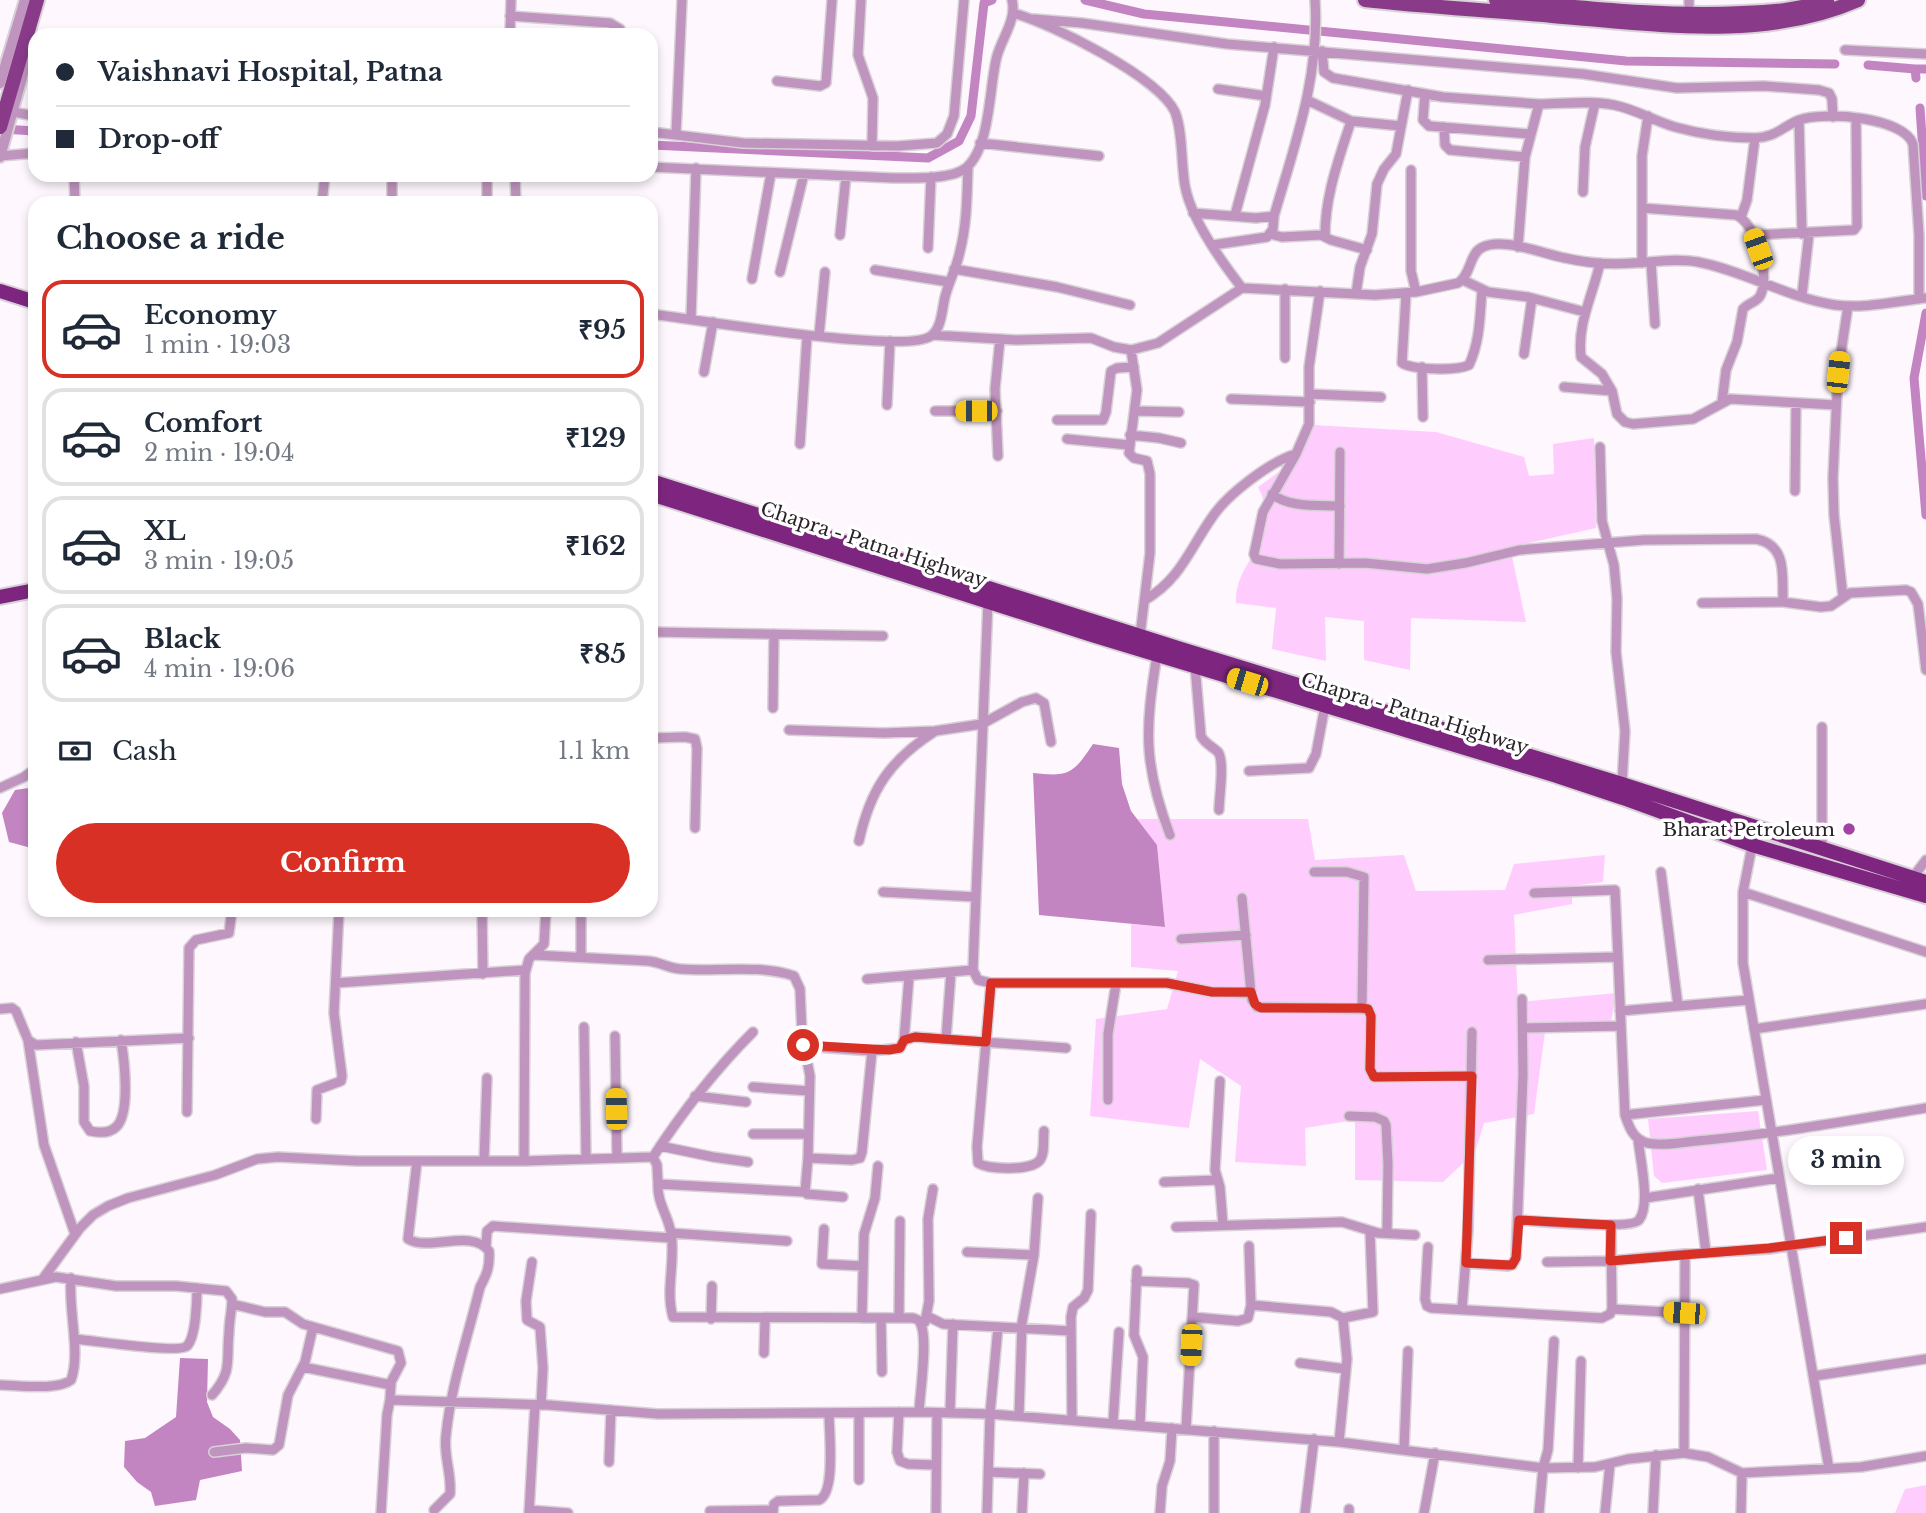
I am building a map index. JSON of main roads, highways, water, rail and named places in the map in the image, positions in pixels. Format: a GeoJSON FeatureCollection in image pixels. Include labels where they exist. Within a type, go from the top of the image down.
{"type":"FeatureCollection","features":[{"type":"Feature","properties":{"kind":"highway"},"geometry":{"type":"LineString","coordinates":[[3,287],[28,292]]}},
{"type":"Feature","properties":{"kind":"highway"},"geometry":{"type":"LineString","coordinates":[[3,287],[28,299]]}},
{"type":"Feature","properties":{"kind":"highway","name":"Chapra - Patna Highway"},"geometry":{"type":"LineString","coordinates":[[658,483],[1920,879]]}},
{"type":"Feature","properties":{"kind":"highway","name":"Chapra - Patna Highway"},"geometry":{"type":"LineString","coordinates":[[658,496],[1157,655],[1623,798],[1752,845],[1926,896]]}},
{"type":"Feature","properties":{"kind":"highway"},"geometry":{"type":"LineString","coordinates":[[0,597],[28,591]]}},
{"type":"Feature","properties":{"kind":"main road"},"geometry":{"type":"LineString","coordinates":[[30,28],[37,0]]}},
{"type":"Feature","properties":{"kind":"main road"},"geometry":{"type":"LineString","coordinates":[[1365,0],[1661,25],[1739,26],[1809,18],[1857,0]]}},
{"type":"Feature","properties":{"kind":"main road"},"geometry":{"type":"LineString","coordinates":[[1496,0],[1689,7],[1752,6],[1787,10],[1827,0]]}},
{"type":"Feature","properties":{"kind":"main road"},"geometry":{"type":"LineString","coordinates":[[8,120],[28,37]]}},
{"type":"Feature","properties":{"kind":"waterway"},"geometry":{"type":"LineString","coordinates":[[658,145],[928,158],[959,141],[971,116],[984,3],[992,0]]}},
{"type":"Feature","properties":{"kind":"waterway"},"geometry":{"type":"LineString","coordinates":[[1085,0],[1144,14],[1626,61],[1835,64]]}},
{"type":"Feature","properties":{"kind":"waterway"},"geometry":{"type":"LineString","coordinates":[[1868,65],[1915,69],[1916,78]]}},
{"type":"Feature","properties":{"kind":"waterway"},"geometry":{"type":"LineString","coordinates":[[1915,69],[1926,69]]}},
{"type":"Feature","properties":{"kind":"waterway"},"geometry":{"type":"LineString","coordinates":[[1920,108],[1926,196]]}},
{"type":"Feature","properties":{"kind":"waterway"},"geometry":{"type":"LineString","coordinates":[[2,129],[28,131]]}},
{"type":"Feature","properties":{"kind":"waterway"},"geometry":{"type":"LineString","coordinates":[[1926,313],[1914,378],[1926,515]]}},
{"type":"Feature","properties":{"kind":"place","name":"Bharat Petroleum"},"geometry":{"type":"Point","coordinates":[1849,829]}}]}
